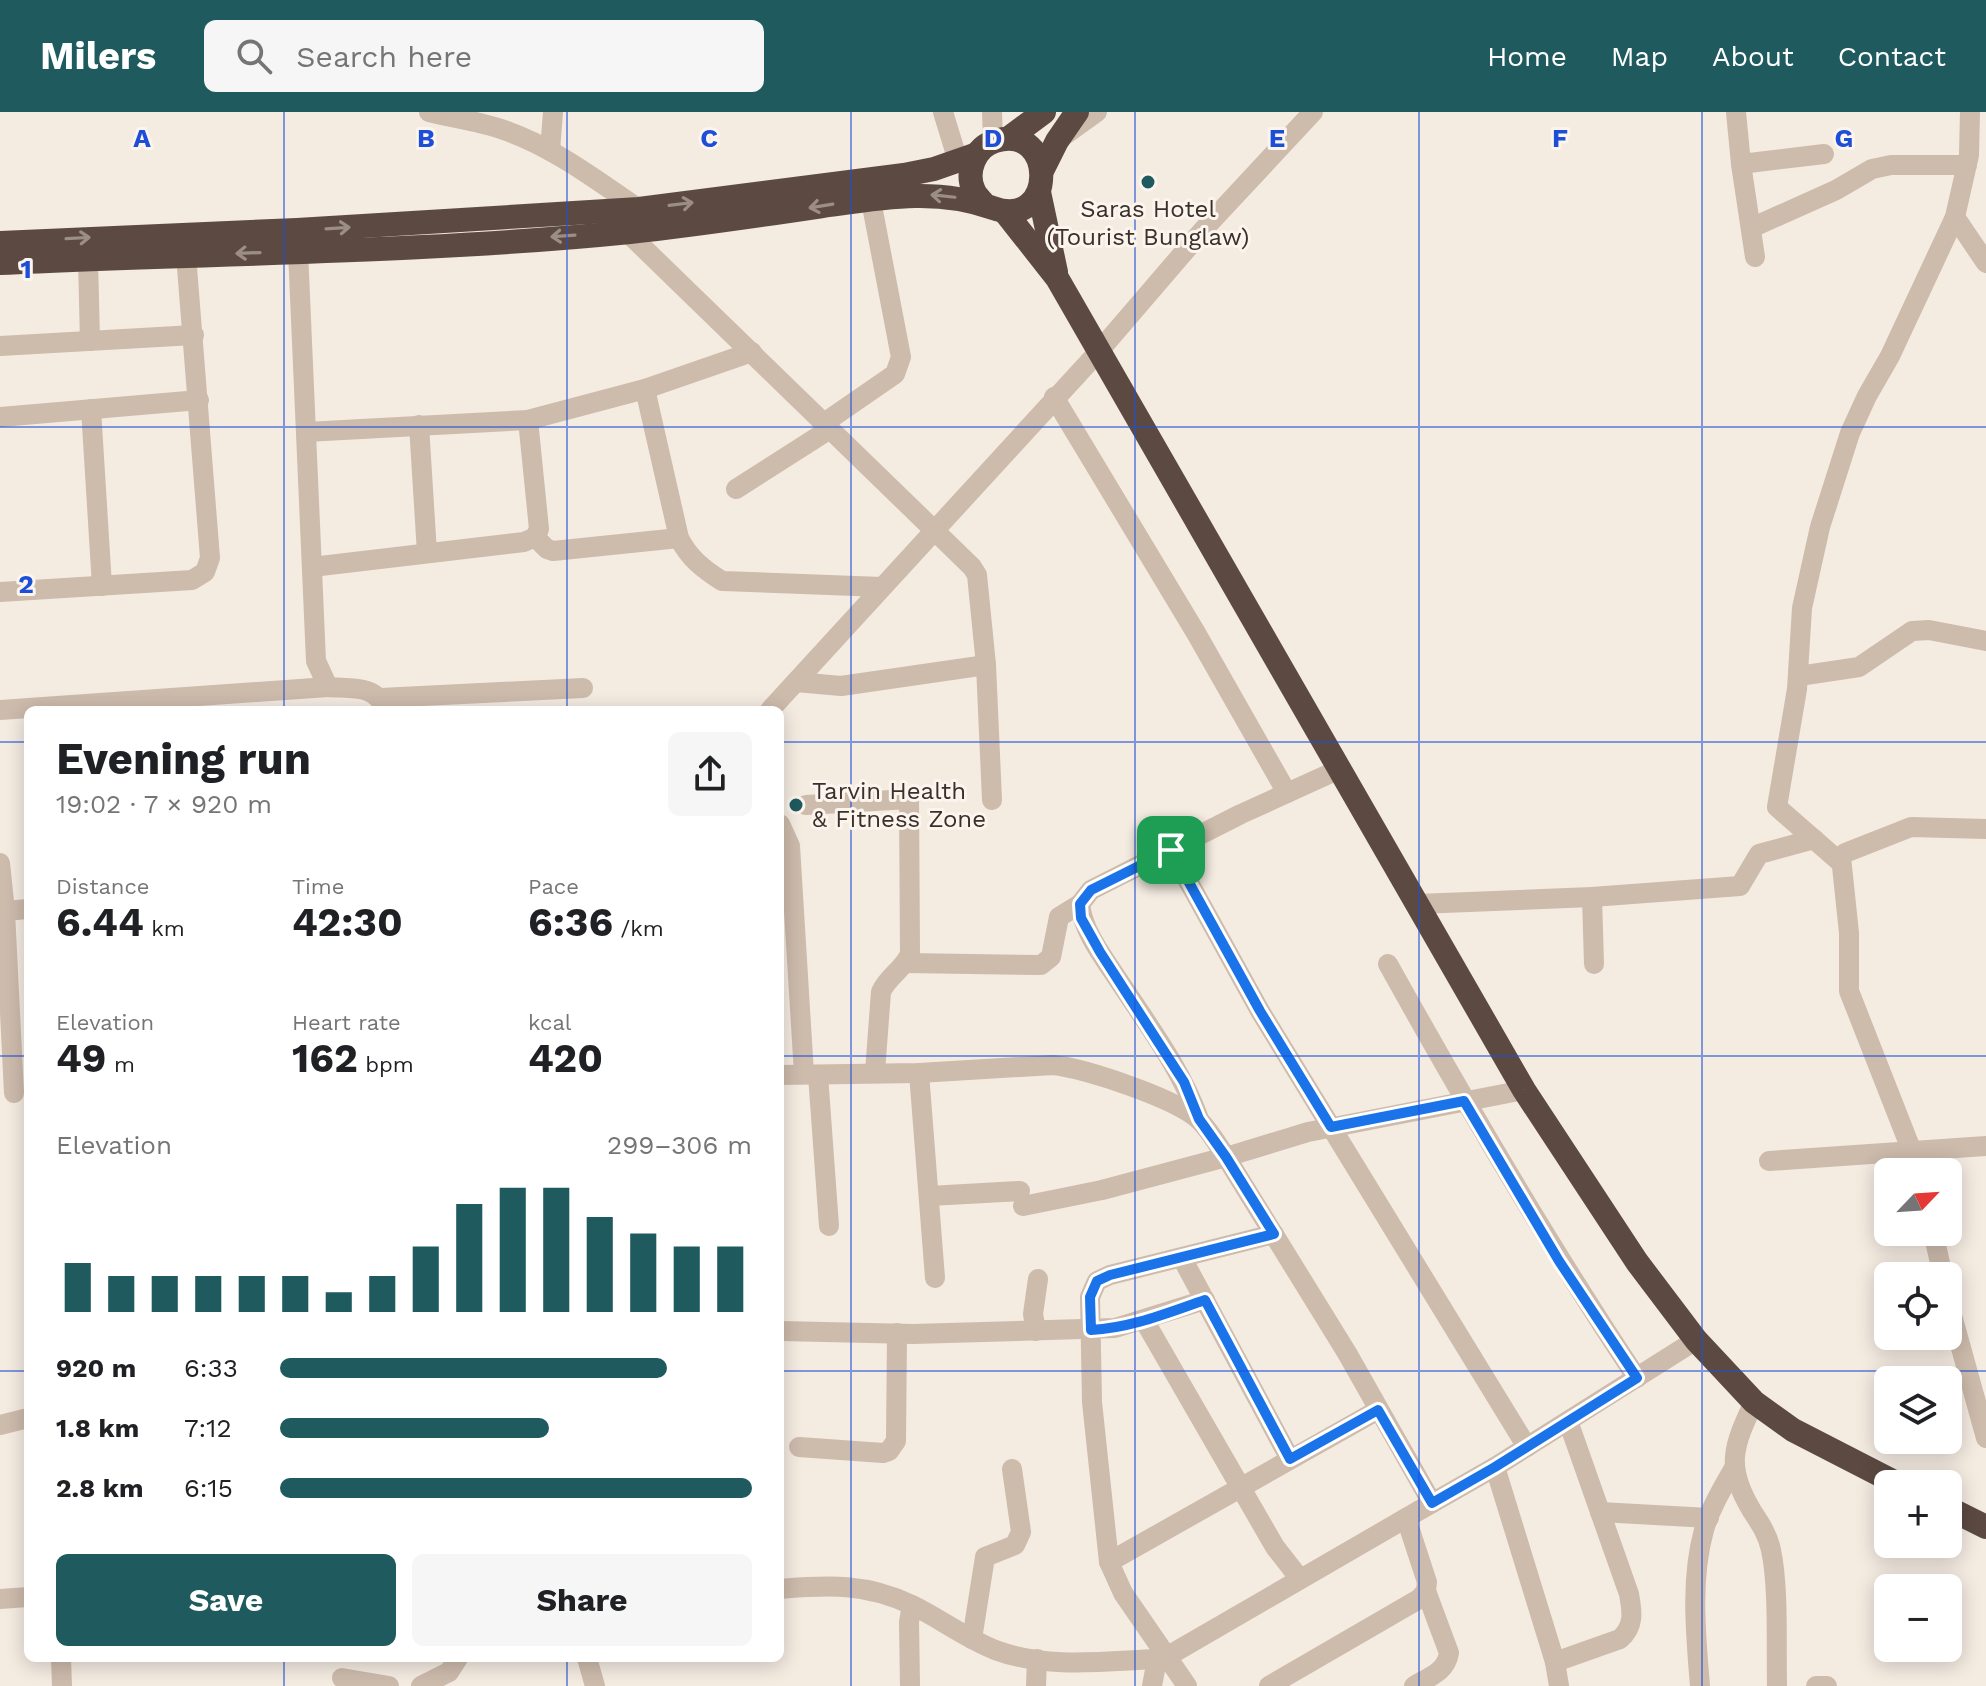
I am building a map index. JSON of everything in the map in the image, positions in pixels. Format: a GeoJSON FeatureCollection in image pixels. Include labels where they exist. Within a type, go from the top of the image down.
{"type":"FeatureCollection","features":[{"type":"Feature","properties":{"kind":"highway"},"geometry":{"type":"LineString","coordinates":[[0,263],[298,251],[627,232],[869,190],[984,149],[1044,112]]}},
{"type":"Feature","properties":{"kind":"highway"},"geometry":{"type":"LineString","coordinates":[[0,243],[297,230],[639,209],[869,190],[930,195],[1019,210],[1031,203],[1057,141],[1077,112]]}},
{"type":"Feature","properties":{"kind":"highway"},"geometry":{"type":"LineString","coordinates":[[984,149],[1031,148],[1041,180],[1057,278]]}},
{"type":"Feature","properties":{"kind":"highway"},"geometry":{"type":"LineString","coordinates":[[984,149],[970,171],[974,190],[995,208],[1057,278],[1524,1090],[1637,1262],[1696,1340],[1754,1402],[1793,1430],[1874,1472]]}},
{"type":"Feature","properties":{"kind":"highway"},"geometry":{"type":"LineString","coordinates":[[1962,1515],[1986,1527]]}},
{"type":"Feature","properties":{"kind":"street"},"geometry":{"type":"LineString","coordinates":[[429,112],[500,129],[550,151],[639,209]]}},
{"type":"Feature","properties":{"kind":"street"},"geometry":{"type":"LineString","coordinates":[[550,151],[553,112]]}},
{"type":"Feature","properties":{"kind":"street"},"geometry":{"type":"LineString","coordinates":[[943,112],[984,149],[992,112]]}},
{"type":"Feature","properties":{"kind":"street"},"geometry":{"type":"LineString","coordinates":[[1057,141],[1097,112]]}},
{"type":"Feature","properties":{"kind":"street"},"geometry":{"type":"LineString","coordinates":[[774,706],[1313,112]]}},
{"type":"Feature","properties":{"kind":"street"},"geometry":{"type":"LineString","coordinates":[[1736,112],[1755,257]]}},
{"type":"Feature","properties":{"kind":"street"},"geometry":{"type":"LineString","coordinates":[[1840,862],[1777,807],[1799,676],[1799,636],[1808,579],[1820,527],[1850,433],[1955,217],[1967,165],[1970,112]]}},
{"type":"Feature","properties":{"kind":"street"},"geometry":{"type":"LineString","coordinates":[[1741,164],[1824,154]]}},
{"type":"Feature","properties":{"kind":"street"},"geometry":{"type":"LineString","coordinates":[[1751,228],[1836,190],[1872,169],[1891,165],[1967,165]]}},
{"type":"Feature","properties":{"kind":"street"},"geometry":{"type":"LineString","coordinates":[[736,489],[827,426],[895,374],[900,366],[901,357],[869,190]]}},
{"type":"Feature","properties":{"kind":"street"},"geometry":{"type":"LineString","coordinates":[[1955,217],[1986,263]]}},
{"type":"Feature","properties":{"kind":"street"},"geometry":{"type":"LineString","coordinates":[[627,232],[933,531],[965,558],[977,575],[986,665],[992,800]]}},
{"type":"Feature","properties":{"kind":"street"},"geometry":{"type":"LineString","coordinates":[[298,251],[316,661],[328,687]]}},
{"type":"Feature","properties":{"kind":"street"},"geometry":{"type":"LineString","coordinates":[[0,592],[192,580],[200,577],[208,566],[199,400],[186,255]]}},
{"type":"Feature","properties":{"kind":"street"},"geometry":{"type":"LineString","coordinates":[[88,259],[90,341]]}},
{"type":"Feature","properties":{"kind":"street"},"geometry":{"type":"LineString","coordinates":[[0,346],[194,335]]}},
{"type":"Feature","properties":{"kind":"street"},"geometry":{"type":"LineString","coordinates":[[306,432],[528,420],[645,389],[752,352]]}},
{"type":"Feature","properties":{"kind":"street"},"geometry":{"type":"LineString","coordinates":[[645,389],[679,538],[687,553],[705,571],[722,581],[882,587]]}},
{"type":"Feature","properties":{"kind":"street"},"geometry":{"type":"LineString","coordinates":[[1054,397],[1196,633],[1287,793]]}},
{"type":"Feature","properties":{"kind":"street"},"geometry":{"type":"LineString","coordinates":[[0,417],[199,400]]}},
{"type":"Feature","properties":{"kind":"street"},"geometry":{"type":"LineString","coordinates":[[91,409],[102,586]]}},
{"type":"Feature","properties":{"kind":"street"},"geometry":{"type":"LineString","coordinates":[[312,567],[524,542],[535,537],[539,529],[528,420]]}},
{"type":"Feature","properties":{"kind":"street"},"geometry":{"type":"LineString","coordinates":[[419,425],[427,553]]}},
{"type":"Feature","properties":{"kind":"street"},"geometry":{"type":"LineString","coordinates":[[535,537],[553,551],[679,538]]}},
{"type":"Feature","properties":{"kind":"street"},"geometry":{"type":"LineString","coordinates":[[1799,676],[1859,667],[1912,631],[1929,630],[1986,641]]}},
{"type":"Feature","properties":{"kind":"street"},"geometry":{"type":"LineString","coordinates":[[796,682],[841,686],[986,665]]}},
{"type":"Feature","properties":{"kind":"street"},"geometry":{"type":"LineString","coordinates":[[108,706],[328,687],[372,692],[383,704],[583,688]]}},
{"type":"Feature","properties":{"kind":"street"},"geometry":{"type":"LineString","coordinates":[[0,710],[24,709]]}},
{"type":"Feature","properties":{"kind":"street"},"geometry":{"type":"LineString","coordinates":[[906,963],[1041,965],[1051,957],[1059,917],[1080,904],[1091,890],[1340,769]]}},
{"type":"Feature","properties":{"kind":"street"},"geometry":{"type":"LineString","coordinates":[[806,805],[909,799],[910,954],[906,963],[884,983],[881,992],[875,1072]]}},
{"type":"Feature","properties":{"kind":"street"},"geometry":{"type":"LineString","coordinates":[[1914,1158],[1849,991],[1848,918],[1840,862],[1845,853],[1911,827],[1986,829]]}},
{"type":"Feature","properties":{"kind":"street"},"geometry":{"type":"LineString","coordinates":[[784,833],[790,846],[811,1075],[829,1226]]}},
{"type":"Feature","properties":{"kind":"street"},"geometry":{"type":"LineString","coordinates":[[1418,904],[1592,897],[1740,886],[1759,854],[1814,839]]}},
{"type":"Feature","properties":{"kind":"street"},"geometry":{"type":"LineString","coordinates":[[1171,850],[1260,1011],[1527,1447]]}},
{"type":"Feature","properties":{"kind":"street"},"geometry":{"type":"LineString","coordinates":[[0,863],[14,1093]]}},
{"type":"Feature","properties":{"kind":"street"},"geometry":{"type":"LineString","coordinates":[[1592,897],[1594,964]]}},
{"type":"Feature","properties":{"kind":"street"},"geometry":{"type":"LineString","coordinates":[[1080,904],[1081,918],[1100,952],[1184,1082],[1199,1119],[1226,1157],[1347,1353],[1432,1503]]}},
{"type":"Feature","properties":{"kind":"street"},"geometry":{"type":"LineString","coordinates":[[5,911],[24,909]]}},
{"type":"Feature","properties":{"kind":"street"},"geometry":{"type":"LineString","coordinates":[[1388,964],[1464,1101],[1559,1261],[1637,1378]]}},
{"type":"Feature","properties":{"kind":"street"},"geometry":{"type":"LineString","coordinates":[[784,1075],[919,1073],[1053,1065],[1089,1071],[1180,1107],[1199,1119]]}},
{"type":"Feature","properties":{"kind":"street"},"geometry":{"type":"LineString","coordinates":[[919,1073],[935,1278]]}},
{"type":"Feature","properties":{"kind":"street"},"geometry":{"type":"LineString","coordinates":[[929,1196],[1022,1198],[1102,1190],[1331,1127],[1524,1090]]}},
{"type":"Feature","properties":{"kind":"street"},"geometry":{"type":"LineString","coordinates":[[1769,1161],[1986,1146]]}},
{"type":"Feature","properties":{"kind":"street"},"geometry":{"type":"LineString","coordinates":[[1187,1686],[1162,1658],[1123,1593],[1109,1562],[1092,1402],[1090,1297],[1097,1281],[1274,1234]]}},
{"type":"Feature","properties":{"kind":"street"},"geometry":{"type":"LineString","coordinates":[[1182,1258],[1290,1459]]}},
{"type":"Feature","properties":{"kind":"street"},"geometry":{"type":"LineString","coordinates":[[1036,1331],[1033,1314],[1038,1279]]}},
{"type":"Feature","properties":{"kind":"street"},"geometry":{"type":"LineString","coordinates":[[784,1331],[1091,1330],[1115,1328],[1205,1300]]}},
{"type":"Feature","properties":{"kind":"street"},"geometry":{"type":"LineString","coordinates":[[1144,1320],[1275,1547],[1300,1579]]}},
{"type":"Feature","properties":{"kind":"street"},"geometry":{"type":"LineString","coordinates":[[799,1447],[883,1453],[894,1446],[897,1333]]}},
{"type":"Feature","properties":{"kind":"street"},"geometry":{"type":"LineString","coordinates":[[784,1589],[856,1586],[912,1605],[998,1651],[1037,1659],[1079,1662],[1162,1658],[1495,1467],[1696,1340]]}},
{"type":"Feature","properties":{"kind":"street"},"geometry":{"type":"LineString","coordinates":[[1962,1350],[1986,1438]]}},
{"type":"Feature","properties":{"kind":"street"},"geometry":{"type":"LineString","coordinates":[[1754,1402],[1736,1440],[1734,1468],[1741,1493],[1763,1528],[1771,1550],[1777,1686]]}},
{"type":"Feature","properties":{"kind":"street"},"geometry":{"type":"LineString","coordinates":[[1109,1562],[1378,1410]]}},
{"type":"Feature","properties":{"kind":"street"},"geometry":{"type":"LineString","coordinates":[[0,1425],[24,1419]]}},
{"type":"Feature","properties":{"kind":"street"},"geometry":{"type":"LineString","coordinates":[[1555,1662],[1620,1639],[1631,1624],[1629,1594],[1568,1421]]}},
{"type":"Feature","properties":{"kind":"street"},"geometry":{"type":"LineString","coordinates":[[1495,1467],[1555,1662],[1559,1686]]}},
{"type":"Feature","properties":{"kind":"street"},"geometry":{"type":"LineString","coordinates":[[1700,1686],[1696,1595],[1701,1544],[1709,1518],[1734,1468]]}},
{"type":"Feature","properties":{"kind":"street"},"geometry":{"type":"LineString","coordinates":[[972,1639],[985,1557],[1015,1545],[1021,1532],[1012,1469]]}},
{"type":"Feature","properties":{"kind":"street"},"geometry":{"type":"LineString","coordinates":[[1600,1512],[1709,1518]]}},
{"type":"Feature","properties":{"kind":"street"},"geometry":{"type":"LineString","coordinates":[[1406,1518],[1427,1582],[1426,1591],[1449,1653],[1449,1686]]}},
{"type":"Feature","properties":{"kind":"street"},"geometry":{"type":"LineString","coordinates":[[1269,1686],[1419,1599],[1426,1591]]}},
{"type":"Feature","properties":{"kind":"street"},"geometry":{"type":"LineString","coordinates":[[0,1599],[24,1597]]}},
{"type":"Feature","properties":{"kind":"street"},"geometry":{"type":"LineString","coordinates":[[910,1686],[909,1622],[912,1605]]}},
{"type":"Feature","properties":{"kind":"street"},"geometry":{"type":"LineString","coordinates":[[1152,1686],[1162,1658]]}},
{"type":"Feature","properties":{"kind":"street"},"geometry":{"type":"LineString","coordinates":[[1036,1686],[1037,1659]]}},
{"type":"Feature","properties":{"kind":"street"},"geometry":{"type":"LineString","coordinates":[[61,1662],[62,1686]]}},
{"type":"Feature","properties":{"kind":"street"},"geometry":{"type":"LineString","coordinates":[[421,1686],[449,1672],[455,1662]]}},
{"type":"Feature","properties":{"kind":"street"},"geometry":{"type":"LineString","coordinates":[[588,1662],[595,1686]]}},
{"type":"Feature","properties":{"kind":"street"},"geometry":{"type":"LineString","coordinates":[[1414,1686],[1447,1663]]}},
{"type":"Feature","properties":{"kind":"street"},"geometry":{"type":"LineString","coordinates":[[342,1678],[389,1686]]}},
{"type":"Feature","properties":{"kind":"street"},"geometry":{"type":"LineString","coordinates":[[1816,1686],[1827,1686]]}},
{"type":"Feature","properties":{"kind":"place","name":"Saras Hotel (Tourist Bunglaw)"},"geometry":{"type":"Point","coordinates":[1148,182]}},
{"type":"Feature","properties":{"kind":"place","name":"Tarvin Health & Fitness Zone"},"geometry":{"type":"Point","coordinates":[796,805]}},
{"type":"Feature","properties":{"kind":"route"},"geometry":{"type":"LineString","coordinates":[[1171,850],[1260,1011],[1331,1127],[1464,1101],[1559,1261],[1637,1378],[1432,1503],[1378,1410],[1290,1459],[1205,1300],[1137,1323],[1091,1330],[1090,1297],[1097,1281],[1110,1275],[1274,1234],[1199,1119],[1184,1082],[1081,918],[1080,904],[1084,895],[1171,850]]}}]}
